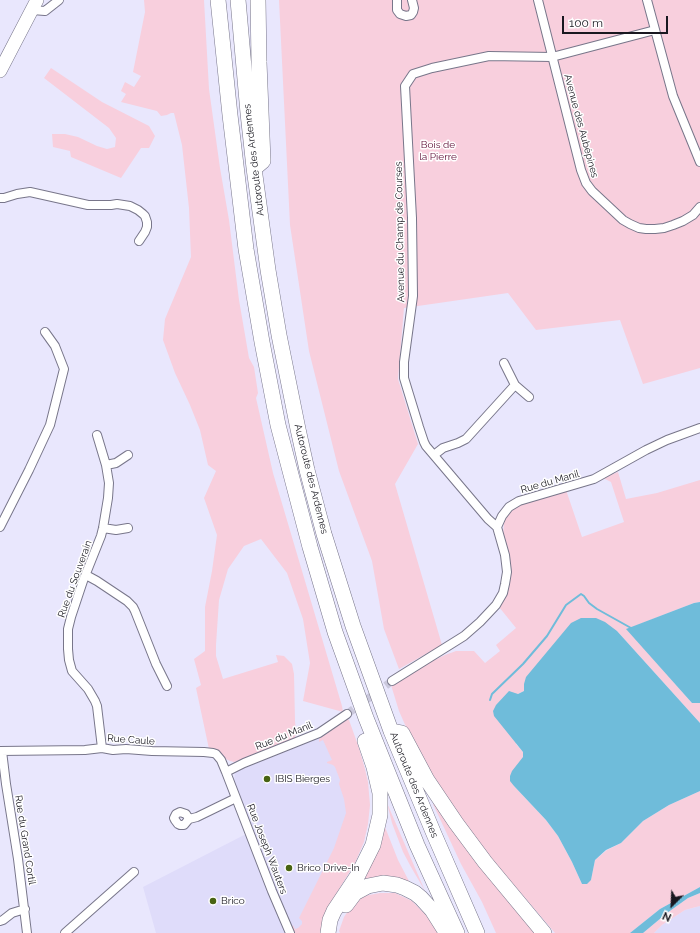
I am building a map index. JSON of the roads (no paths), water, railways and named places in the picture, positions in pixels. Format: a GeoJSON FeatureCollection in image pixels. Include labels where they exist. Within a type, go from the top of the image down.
{"type":"FeatureCollection","features":[{"type":"Feature","properties":{"kind":"highway","name":"Autoroute des Ardennes"},"geometry":{"type":"LineString","coordinates":[[218,0],[246,249],[278,425],[312,554],[335,632],[366,718],[417,845],[457,933]]}},
{"type":"Feature","properties":{"kind":"highway","name":"Autoroute des Ardennes"},"geometry":{"type":"LineString","coordinates":[[238,0],[254,168],[268,270],[279,335],[307,470],[324,534],[353,626],[391,731],[477,933]]}},
{"type":"Feature","properties":{"kind":"highway"},"geometry":{"type":"LineString","coordinates":[[254,168],[263,161],[258,0]]}},
{"type":"Feature","properties":{"kind":"highway"},"geometry":{"type":"LineString","coordinates":[[328,933],[330,920],[334,911],[358,875],[373,845],[380,815],[380,793],[374,768],[360,728],[366,718]]}},
{"type":"Feature","properties":{"kind":"highway"},"geometry":{"type":"LineString","coordinates":[[391,731],[402,733],[426,780],[456,823],[485,862],[544,933]]}},
{"type":"Feature","properties":{"kind":"highway"},"geometry":{"type":"LineString","coordinates":[[335,933],[339,914],[351,898],[368,886],[383,883],[397,885],[415,893],[432,910],[448,933]]}},
{"type":"Feature","properties":{"kind":"main road"},"geometry":{"type":"LineString","coordinates":[[0,71],[35,5]]}},
{"type":"Feature","properties":{"kind":"street"},"geometry":{"type":"LineString","coordinates":[[35,5],[45,11],[59,0]]}},
{"type":"Feature","properties":{"kind":"street"},"geometry":{"type":"LineString","coordinates":[[397,0],[397,10],[400,14],[406,16],[413,12],[414,8],[412,0]]}},
{"type":"Feature","properties":{"kind":"street","name":"Avenue des Aubépines"},"geometry":{"type":"LineString","coordinates":[[538,0],[581,170],[586,183],[623,220],[646,229],[664,228],[683,221],[693,215],[700,207]]}},
{"type":"Feature","properties":{"kind":"street"},"geometry":{"type":"LineString","coordinates":[[647,0],[672,92],[700,162]]}},
{"type":"Feature","properties":{"kind":"street","name":"Avenue du Champ de Courses"},"geometry":{"type":"LineString","coordinates":[[497,527],[488,519],[426,446],[403,372],[413,296],[412,218],[405,86],[413,74],[432,68],[489,56],[552,57],[655,30]]}},
{"type":"Feature","properties":{"kind":"street"},"geometry":{"type":"LineString","coordinates":[[0,198],[30,192],[88,205],[117,204],[130,206],[145,216],[147,222],[145,232],[139,241]]}},
{"type":"Feature","properties":{"kind":"street"},"geometry":{"type":"LineString","coordinates":[[0,527],[50,425],[64,369],[55,346],[46,332]]}},
{"type":"Feature","properties":{"kind":"street"},"geometry":{"type":"LineString","coordinates":[[504,363],[515,385],[529,397]]}},
{"type":"Feature","properties":{"kind":"street"},"geometry":{"type":"LineString","coordinates":[[434,455],[443,448],[458,443],[466,438],[515,385]]}},
{"type":"Feature","properties":{"kind":"street","name":"Rue du Manil"},"geometry":{"type":"LineString","coordinates":[[497,527],[506,510],[519,501],[594,479],[646,450],[667,440],[700,428]]}},
{"type":"Feature","properties":{"kind":"street","name":"Rue du Souverain"},"geometry":{"type":"LineString","coordinates":[[97,435],[106,465],[108,498],[103,528],[71,617],[68,629],[68,649],[72,672],[88,689],[96,701],[102,748]]}},
{"type":"Feature","properties":{"kind":"street"},"geometry":{"type":"LineString","coordinates":[[106,465],[116,463],[128,455]]}},
{"type":"Feature","properties":{"kind":"street"},"geometry":{"type":"LineString","coordinates":[[392,681],[464,636],[496,605],[504,589],[507,578],[507,566],[497,527]]}},
{"type":"Feature","properties":{"kind":"street"},"geometry":{"type":"LineString","coordinates":[[103,528],[116,530],[128,528]]}},
{"type":"Feature","properties":{"kind":"street"},"geometry":{"type":"LineString","coordinates":[[86,575],[127,601],[133,607],[156,664],[167,686]]}},
{"type":"Feature","properties":{"kind":"street","name":"Rue du Manil"},"geometry":{"type":"LineString","coordinates":[[226,772],[244,763],[319,733],[347,714]]}},
{"type":"Feature","properties":{"kind":"street","name":"Rue Caule"},"geometry":{"type":"LineString","coordinates":[[1,751],[85,750],[102,748],[113,750],[126,749],[213,753],[219,758],[226,772]]}},
{"type":"Feature","properties":{"kind":"street","name":"Rue du Grand Cortil"},"geometry":{"type":"LineString","coordinates":[[1,751],[3,784],[18,859],[27,933]]}},
{"type":"Feature","properties":{"kind":"street","name":"Rue Joseph Wauters"},"geometry":{"type":"LineString","coordinates":[[226,772],[272,891],[290,933]]}},
{"type":"Feature","properties":{"kind":"street"},"geometry":{"type":"LineString","coordinates":[[189,819],[197,817],[236,798]]}},
{"type":"Feature","properties":{"kind":"street"},"geometry":{"type":"LineString","coordinates":[[65,933],[134,872]]}},
{"type":"Feature","properties":{"kind":"street"},"geometry":{"type":"LineString","coordinates":[[0,921],[12,913],[25,910]]}},
{"type":"Feature","properties":{"kind":"water"},"geometry":{"type":"Polygon","coordinates":[[[700,602],[700,703],[692,703],[626,629],[700,602]]]}},
{"type":"Feature","properties":{"kind":"water"},"geometry":{"type":"Polygon","coordinates":[[[581,618],[596,618],[605,622],[617,631],[700,723],[700,791],[669,805],[643,821],[621,843],[606,850],[595,860],[591,880],[587,884],[582,884],[558,836],[546,820],[510,781],[512,771],[523,757],[523,752],[494,716],[493,711],[496,705],[509,691],[518,694],[524,691],[526,677],[571,623],[581,618]]]}},
{"type":"Feature","properties":{"kind":"water"},"geometry":{"type":"Polygon","coordinates":[[[700,887],[700,893],[688,898],[643,933],[630,933],[660,909],[700,887]]]}},
{"type":"Feature","properties":{"kind":"waterway"},"geometry":{"type":"LineString","coordinates":[[490,700],[492,694],[523,664],[547,636],[566,605],[581,594],[597,609],[631,628]]}},
{"type":"Feature","properties":{"kind":"tunnel"},"geometry":{"type":"LineString","coordinates":[[347,714],[392,681]]}},
{"type":"Feature","properties":{"kind":"place","name":"IBIS Bierges"},"geometry":{"type":"Point","coordinates":[267,779]}},
{"type":"Feature","properties":{"kind":"place","name":"Brico Drive-In"},"geometry":{"type":"Point","coordinates":[289,868]}},
{"type":"Feature","properties":{"kind":"place","name":"Brico"},"geometry":{"type":"Point","coordinates":[213,901]}},
{"type":"Feature","properties":{"kind":"park label","name":"Bois de la Pierre"},"geometry":{"type":"Point","coordinates":[438,150]}}]}
